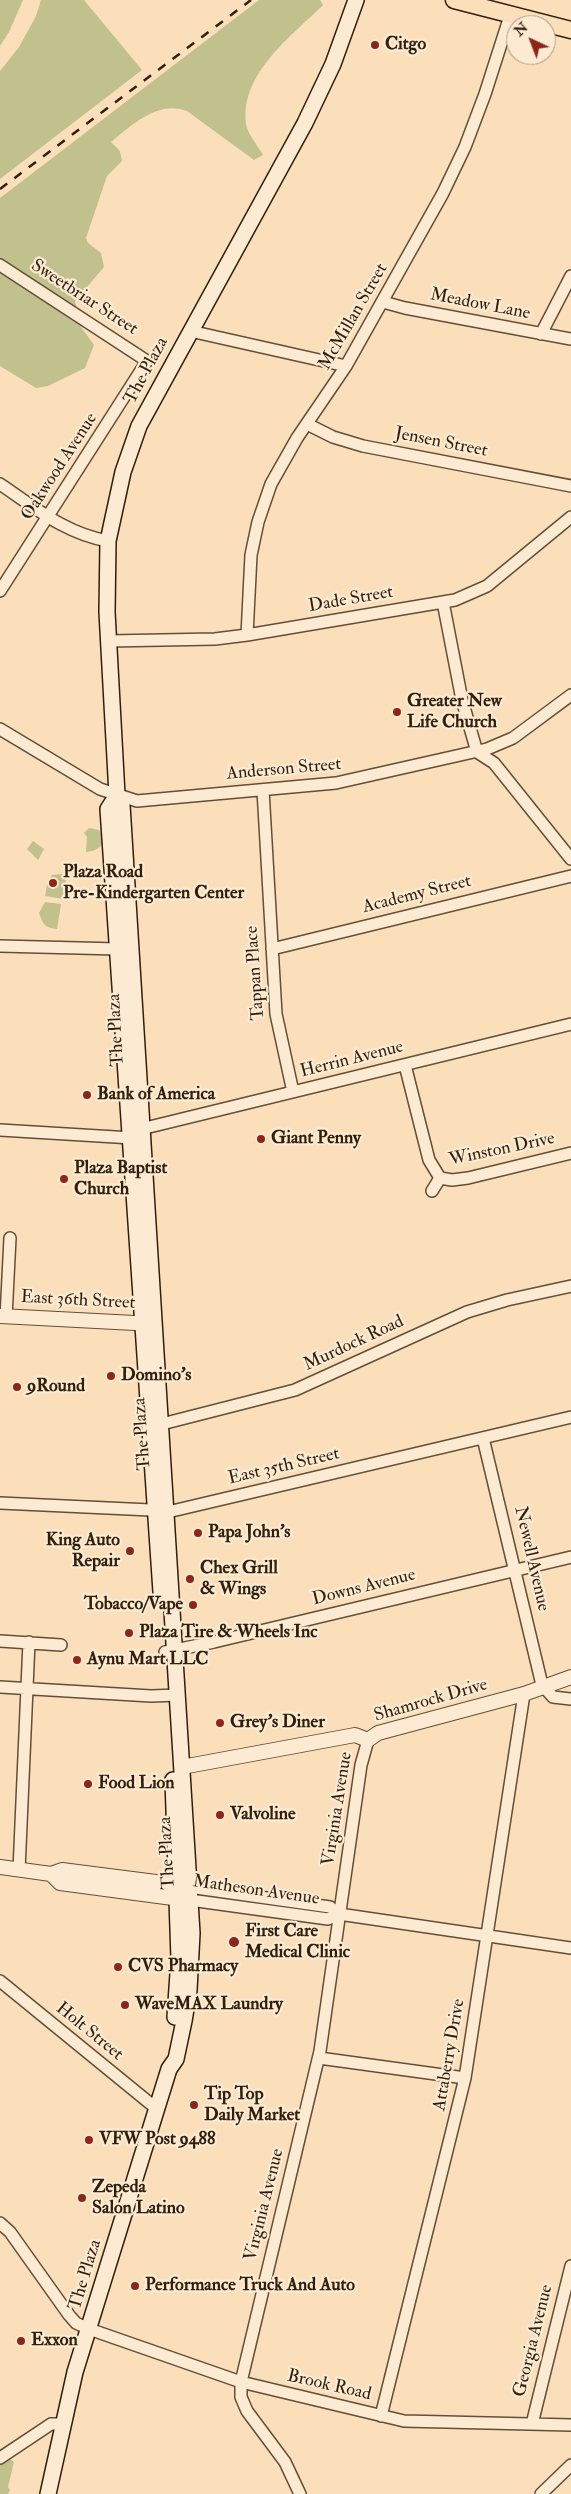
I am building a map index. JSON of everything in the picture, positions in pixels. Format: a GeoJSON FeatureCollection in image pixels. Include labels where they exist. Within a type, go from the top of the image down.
{"type":"FeatureCollection","features":[{"type":"Feature","properties":{"kind":"main road","name":"The Plaza"},"geometry":{"type":"LineString","coordinates":[[183,1893],[173,1695],[136,1133],[122,805],[116,795],[109,641],[108,541],[122,472],[139,426],[305,124],[333,64],[356,0]]}},
{"type":"Feature","properties":{"kind":"main road"},"geometry":{"type":"LineString","coordinates":[[454,0],[506,15]]}},
{"type":"Feature","properties":{"kind":"main road"},"geometry":{"type":"LineString","coordinates":[[556,27],[571,30]]}},
{"type":"Feature","properties":{"kind":"main road","name":"The Plaza"},"geometry":{"type":"LineString","coordinates":[[116,795],[108,809],[118,949],[136,1133]]}},
{"type":"Feature","properties":{"kind":"main road","name":"The Plaza"},"geometry":{"type":"LineString","coordinates":[[48,2494],[62,2424],[89,2329],[169,2070],[166,2057],[175,2020],[183,1893],[182,1767],[173,1695]]}},
{"type":"Feature","properties":{"kind":"street","name":"McMillan Street"},"geometry":{"type":"LineString","coordinates":[[247,635],[249,570],[258,522],[279,466],[346,366],[432,213],[465,147],[485,94],[506,28]]}},
{"type":"Feature","properties":{"kind":"street","name":"Sweetbriar Street"},"geometry":{"type":"LineString","coordinates":[[0,265],[147,362]]}},
{"type":"Feature","properties":{"kind":"street"},"geometry":{"type":"LineString","coordinates":[[541,334],[571,276]]}},
{"type":"Feature","properties":{"kind":"street","name":"Meadow Lane"},"geometry":{"type":"LineString","coordinates":[[383,302],[405,308],[571,340]]}},
{"type":"Feature","properties":{"kind":"street"},"geometry":{"type":"LineString","coordinates":[[190,331],[346,366]]}},
{"type":"Feature","properties":{"kind":"street","name":"Oakwood Avenue"},"geometry":{"type":"LineString","coordinates":[[0,591],[147,362]]}},
{"type":"Feature","properties":{"kind":"street","name":"Jensen Street"},"geometry":{"type":"LineString","coordinates":[[307,424],[333,437],[363,446],[571,486]]}},
{"type":"Feature","properties":{"kind":"street"},"geometry":{"type":"LineString","coordinates":[[0,484],[58,525],[86,536],[108,541]]}},
{"type":"Feature","properties":{"kind":"street","name":"Dade Street"},"geometry":{"type":"LineString","coordinates":[[109,641],[215,639],[464,597],[487,586],[571,517]]}},
{"type":"Feature","properties":{"kind":"street"},"geometry":{"type":"LineString","coordinates":[[443,602],[462,700],[477,752],[494,763],[571,859]]}},
{"type":"Feature","properties":{"kind":"street","name":"Anderson Street"},"geometry":{"type":"LineString","coordinates":[[0,729],[100,789],[137,801],[354,781],[477,752],[512,738],[571,695]]}},
{"type":"Feature","properties":{"kind":"street","name":"Tappan Place"},"geometry":{"type":"LineString","coordinates":[[263,790],[276,1014],[293,1092]]}},
{"type":"Feature","properties":{"kind":"street","name":"Academy Street"},"geometry":{"type":"LineString","coordinates":[[272,949],[571,876]]}},
{"type":"Feature","properties":{"kind":"street"},"geometry":{"type":"LineString","coordinates":[[0,946],[118,949]]}},
{"type":"Feature","properties":{"kind":"street","name":"Herrin Avenue"},"geometry":{"type":"LineString","coordinates":[[0,1130],[136,1133],[293,1092],[571,1024]]}},
{"type":"Feature","properties":{"kind":"street","name":"Winston Drive"},"geometry":{"type":"LineString","coordinates":[[405,1065],[428,1160],[440,1178],[452,1180],[468,1178],[571,1153]]}},
{"type":"Feature","properties":{"kind":"street"},"geometry":{"type":"LineString","coordinates":[[432,1191],[440,1178]]}},
{"type":"Feature","properties":{"kind":"street"},"geometry":{"type":"LineString","coordinates":[[3,1316],[10,1238]]}},
{"type":"Feature","properties":{"kind":"street","name":"Murdock Road"},"geometry":{"type":"LineString","coordinates":[[155,1426],[296,1390],[467,1312],[507,1300],[571,1286]]}},
{"type":"Feature","properties":{"kind":"street","name":"East 36th Street"},"geometry":{"type":"LineString","coordinates":[[3,1316],[148,1324]]}},
{"type":"Feature","properties":{"kind":"street","name":"East 35th Street"},"geometry":{"type":"LineString","coordinates":[[0,1503],[161,1510],[189,1508],[571,1417]]}},
{"type":"Feature","properties":{"kind":"street","name":"Newell Avenue"},"geometry":{"type":"LineString","coordinates":[[483,1438],[543,1688]]}},
{"type":"Feature","properties":{"kind":"street","name":"Downs Avenue"},"geometry":{"type":"LineString","coordinates":[[170,1651],[571,1557]]}},
{"type":"Feature","properties":{"kind":"street"},"geometry":{"type":"LineString","coordinates":[[0,1641],[61,1645]]}},
{"type":"Feature","properties":{"kind":"street"},"geometry":{"type":"LineString","coordinates":[[18,1870],[26,1747],[26,1688],[29,1642]]}},
{"type":"Feature","properties":{"kind":"street","name":"Shamrock Drive"},"geometry":{"type":"LineString","coordinates":[[182,1767],[355,1735],[368,1740],[378,1733],[524,1694],[571,1677]]}},
{"type":"Feature","properties":{"kind":"street"},"geometry":{"type":"LineString","coordinates":[[0,1687],[173,1695]]}},
{"type":"Feature","properties":{"kind":"street"},"geometry":{"type":"LineString","coordinates":[[543,1688],[553,1697],[571,1699]]}},
{"type":"Feature","properties":{"kind":"street","name":"Attaberry Drive"},"geometry":{"type":"LineString","coordinates":[[382,2416],[465,2078],[524,1694]]}},
{"type":"Feature","properties":{"kind":"street","name":"Virginia Avenue"},"geometry":{"type":"LineString","coordinates":[[241,2382],[318,2058],[362,1758],[368,1740]]}},
{"type":"Feature","properties":{"kind":"street","name":"Matheson Avenue"},"geometry":{"type":"LineString","coordinates":[[0,1867],[51,1874],[60,1883],[330,1907],[339,1914],[571,1948]]}},
{"type":"Feature","properties":{"kind":"street","name":"Holt Street"},"geometry":{"type":"LineString","coordinates":[[0,1981],[157,2109]]}},
{"type":"Feature","properties":{"kind":"street"},"geometry":{"type":"LineString","coordinates":[[318,2058],[465,2078]]}},
{"type":"Feature","properties":{"kind":"street","name":"Brook Road"},"geometry":{"type":"LineString","coordinates":[[0,2223],[5,2234],[69,2316],[76,2323],[89,2329],[241,2382],[415,2423],[571,2425]]}},
{"type":"Feature","properties":{"kind":"street","name":"Georgia Avenue"},"geometry":{"type":"LineString","coordinates":[[532,2424],[571,2266]]}},
{"type":"Feature","properties":{"kind":"street"},"geometry":{"type":"LineString","coordinates":[[241,2382],[241,2397],[248,2411],[290,2470],[300,2494]]}},
{"type":"Feature","properties":{"kind":"street"},"geometry":{"type":"LineString","coordinates":[[0,2458],[51,2424],[62,2424]]}},
{"type":"Feature","properties":{"kind":"street"},"geometry":{"type":"LineString","coordinates":[[541,2494],[571,2465]]}},
{"type":"Feature","properties":{"kind":"green space"},"geometry":{"type":"Polygon","coordinates":[[[0,0],[23,0],[9,32],[0,46],[0,0]]]}},
{"type":"Feature","properties":{"kind":"green space"},"geometry":{"type":"Polygon","coordinates":[[[41,0],[84,0],[142,70],[0,179],[0,71],[19,47],[36,16],[41,0]]]}},
{"type":"Feature","properties":{"kind":"green space"},"geometry":{"type":"Polygon","coordinates":[[[259,0],[320,0],[323,5],[283,43],[260,72],[251,88],[246,106],[246,124],[250,135],[263,155],[254,160],[187,111],[176,108],[156,111],[128,128],[111,142],[120,151],[122,161],[107,176],[86,238],[88,243],[101,253],[104,267],[75,301],[81,327],[94,345],[85,368],[48,386],[36,388],[0,366],[0,198],[259,0]]]}},
{"type":"Feature","properties":{"kind":"green space"},"geometry":{"type":"Polygon","coordinates":[[[89,828],[99,830],[103,842],[95,850],[86,852],[87,837],[84,833],[89,828]]]}},
{"type":"Feature","properties":{"kind":"green space"},"geometry":{"type":"Polygon","coordinates":[[[33,841],[44,849],[38,860],[27,849],[33,841]]]}},
{"type":"Feature","properties":{"kind":"green space"},"geometry":{"type":"Polygon","coordinates":[[[62,874],[66,879],[63,899],[45,896],[48,880],[52,875],[62,874]]]}},
{"type":"Feature","properties":{"kind":"green space"},"geometry":{"type":"Polygon","coordinates":[[[45,902],[61,904],[57,929],[45,925],[42,920],[39,913],[45,902]]]}},
{"type":"Feature","properties":{"kind":"green space"},"geometry":{"type":"Polygon","coordinates":[[[10,2459],[14,2462],[8,2487],[10,2490],[8,2494],[0,2494],[0,2465],[10,2459]]]}},
{"type":"Feature","properties":{"kind":"railway"},"geometry":{"type":"LineString","coordinates":[[0,189],[251,0]]}},
{"type":"Feature","properties":{"kind":"place","name":"Citgo"},"geometry":{"type":"Point","coordinates":[375,45]}},
{"type":"Feature","properties":{"kind":"place","name":"Greater New Life Church"},"geometry":{"type":"Point","coordinates":[397,712]}},
{"type":"Feature","properties":{"kind":"place","name":"Plaza Road Pre-Kindergarten Center"},"geometry":{"type":"Point","coordinates":[53,883]}},
{"type":"Feature","properties":{"kind":"place","name":"Bank of America"},"geometry":{"type":"Point","coordinates":[87,1095]}},
{"type":"Feature","properties":{"kind":"place","name":"Giant Penny"},"geometry":{"type":"Point","coordinates":[261,1139]}},
{"type":"Feature","properties":{"kind":"place","name":"Plaza Baptist Church"},"geometry":{"type":"Point","coordinates":[64,1179]}},
{"type":"Feature","properties":{"kind":"place","name":"Domino's"},"geometry":{"type":"Point","coordinates":[111,1376]}},
{"type":"Feature","properties":{"kind":"place","name":"9Round"},"geometry":{"type":"Point","coordinates":[17,1387]}},
{"type":"Feature","properties":{"kind":"place","name":"Papa John's"},"geometry":{"type":"Point","coordinates":[198,1533]}},
{"type":"Feature","properties":{"kind":"place","name":"King Auto Repair"},"geometry":{"type":"Point","coordinates":[130,1551]}},
{"type":"Feature","properties":{"kind":"place","name":"Chex Grill & Wings"},"geometry":{"type":"Point","coordinates":[190,1579]}},
{"type":"Feature","properties":{"kind":"place","name":"Tobacco/Vape"},"geometry":{"type":"Point","coordinates":[193,1605]}},
{"type":"Feature","properties":{"kind":"place","name":"Plaza Tire & Wheels Inc"},"geometry":{"type":"Point","coordinates":[129,1633]}},
{"type":"Feature","properties":{"kind":"place","name":"Aynu Mart LLC"},"geometry":{"type":"Point","coordinates":[77,1660]}},
{"type":"Feature","properties":{"kind":"place","name":"Grey's Diner"},"geometry":{"type":"Point","coordinates":[220,1723]}},
{"type":"Feature","properties":{"kind":"place","name":"Food Lion"},"geometry":{"type":"Point","coordinates":[88,1784]}},
{"type":"Feature","properties":{"kind":"place","name":"Valvoline"},"geometry":{"type":"Point","coordinates":[220,1815]}},
{"type":"Feature","properties":{"kind":"place","name":"First Care Medical Clinic"},"geometry":{"type":"Point","coordinates":[234,1942]}},
{"type":"Feature","properties":{"kind":"place","name":"CVS Pharmacy"},"geometry":{"type":"Point","coordinates":[118,1967]}},
{"type":"Feature","properties":{"kind":"place","name":"WaveMAX Laundry"},"geometry":{"type":"Point","coordinates":[125,2005]}},
{"type":"Feature","properties":{"kind":"place","name":"Tip Top Daily Market"},"geometry":{"type":"Point","coordinates":[194,2105]}},
{"type":"Feature","properties":{"kind":"place","name":"VFW Post 9488"},"geometry":{"type":"Point","coordinates":[89,2140]}},
{"type":"Feature","properties":{"kind":"place","name":"Zepeda Salon Latino"},"geometry":{"type":"Point","coordinates":[82,2198]}},
{"type":"Feature","properties":{"kind":"place","name":"Performance Truck And Auto"},"geometry":{"type":"Point","coordinates":[135,2286]}},
{"type":"Feature","properties":{"kind":"place","name":"Exxon"},"geometry":{"type":"Point","coordinates":[21,2341]}}]}
